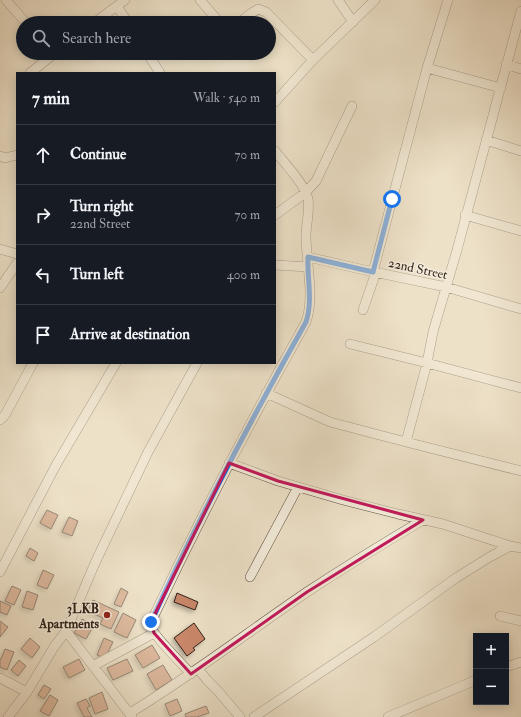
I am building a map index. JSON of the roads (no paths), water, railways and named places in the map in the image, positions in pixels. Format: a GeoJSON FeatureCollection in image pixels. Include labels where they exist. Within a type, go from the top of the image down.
{"type":"FeatureCollection","features":[{"type":"Feature","properties":{"kind":"street"},"geometry":{"type":"LineString","coordinates":[[6,0],[20,16]]}},
{"type":"Feature","properties":{"kind":"street"},"geometry":{"type":"LineString","coordinates":[[103,16],[125,0]]}},
{"type":"Feature","properties":{"kind":"street"},"geometry":{"type":"LineString","coordinates":[[200,0],[214,16]]}},
{"type":"Feature","properties":{"kind":"street"},"geometry":{"type":"LineString","coordinates":[[338,0],[352,22]]}},
{"type":"Feature","properties":{"kind":"street"},"geometry":{"type":"LineString","coordinates":[[276,101],[313,60],[375,0]]}},
{"type":"Feature","properties":{"kind":"street"},"geometry":{"type":"LineString","coordinates":[[363,310],[375,272],[427,68],[448,0]]}},
{"type":"Feature","properties":{"kind":"street"},"geometry":{"type":"LineString","coordinates":[[117,6],[123,16]]}},
{"type":"Feature","properties":{"kind":"street"},"geometry":{"type":"LineString","coordinates":[[248,16],[258,9],[266,12],[270,16]]}},
{"type":"Feature","properties":{"kind":"street"},"geometry":{"type":"LineString","coordinates":[[406,442],[428,363],[433,332],[457,250],[465,215],[521,11]]}},
{"type":"Feature","properties":{"kind":"street"},"geometry":{"type":"LineString","coordinates":[[276,22],[313,60]]}},
{"type":"Feature","properties":{"kind":"street"},"geometry":{"type":"LineString","coordinates":[[31,72],[46,60]]}},
{"type":"Feature","properties":{"kind":"street"},"geometry":{"type":"LineString","coordinates":[[152,60],[159,72]]}},
{"type":"Feature","properties":{"kind":"street"},"geometry":{"type":"LineString","coordinates":[[506,64],[521,69]]}},
{"type":"Feature","properties":{"kind":"street"},"geometry":{"type":"LineString","coordinates":[[427,68],[501,88]]}},
{"type":"Feature","properties":{"kind":"street"},"geometry":{"type":"LineString","coordinates":[[276,214],[305,192],[316,181],[352,106]]}},
{"type":"Feature","properties":{"kind":"street"},"geometry":{"type":"LineString","coordinates":[[486,140],[521,151]]}},
{"type":"Feature","properties":{"kind":"street"},"geometry":{"type":"LineString","coordinates":[[240,717],[207,680],[177,659],[154,633],[150,625],[229,464],[308,317],[310,292],[306,227],[308,200],[300,184],[276,152]]}},
{"type":"Feature","properties":{"kind":"street"},"geometry":{"type":"LineString","coordinates":[[0,156],[5,158],[16,155]]}},
{"type":"Feature","properties":{"kind":"street"},"geometry":{"type":"LineString","coordinates":[[465,215],[521,231]]}},
{"type":"Feature","properties":{"kind":"street"},"geometry":{"type":"LineString","coordinates":[[0,249],[16,254]]}},
{"type":"Feature","properties":{"kind":"street","name":"22nd Street"},"geometry":{"type":"LineString","coordinates":[[308,257],[446,287],[521,309]]}},
{"type":"Feature","properties":{"kind":"street"},"geometry":{"type":"LineString","coordinates":[[0,288],[16,264]]}},
{"type":"Feature","properties":{"kind":"street"},"geometry":{"type":"LineString","coordinates":[[276,265],[308,268]]}},
{"type":"Feature","properties":{"kind":"street"},"geometry":{"type":"LineString","coordinates":[[350,344],[521,388]]}},
{"type":"Feature","properties":{"kind":"street"},"geometry":{"type":"LineString","coordinates":[[0,420],[5,415],[32,364]]}},
{"type":"Feature","properties":{"kind":"street"},"geometry":{"type":"LineString","coordinates":[[0,572],[56,465],[115,364]]}},
{"type":"Feature","properties":{"kind":"street"},"geometry":{"type":"LineString","coordinates":[[8,717],[27,692],[54,647],[66,631],[95,563],[148,452],[196,364]]}},
{"type":"Feature","properties":{"kind":"street"},"geometry":{"type":"LineString","coordinates":[[266,393],[330,422],[521,470]]}},
{"type":"Feature","properties":{"kind":"street"},"geometry":{"type":"LineString","coordinates":[[229,464],[278,481],[343,500],[423,520],[434,521],[510,546],[521,548]]}},
{"type":"Feature","properties":{"kind":"street"},"geometry":{"type":"LineString","coordinates":[[250,577],[298,487]]}},
{"type":"Feature","properties":{"kind":"street"},"geometry":{"type":"LineString","coordinates":[[66,631],[131,715],[307,592],[374,549],[423,520]]}},
{"type":"Feature","properties":{"kind":"street"},"geometry":{"type":"LineString","coordinates":[[254,717],[374,637],[456,578],[510,546]]}},
{"type":"Feature","properties":{"kind":"street"},"geometry":{"type":"LineString","coordinates":[[500,616],[521,621]]}},
{"type":"Feature","properties":{"kind":"street"},"geometry":{"type":"LineString","coordinates":[[94,666],[154,633]]}},
{"type":"Feature","properties":{"kind":"street"},"geometry":{"type":"LineString","coordinates":[[509,666],[521,662]]}},
{"type":"Feature","properties":{"kind":"street"},"geometry":{"type":"LineString","coordinates":[[0,678],[27,692]]}},
{"type":"Feature","properties":{"kind":"street"},"geometry":{"type":"LineString","coordinates":[[388,717],[473,681]]}},
{"type":"Feature","properties":{"kind":"place","name":"3LKB Apartments"},"geometry":{"type":"Point","coordinates":[107,615]}}]}
